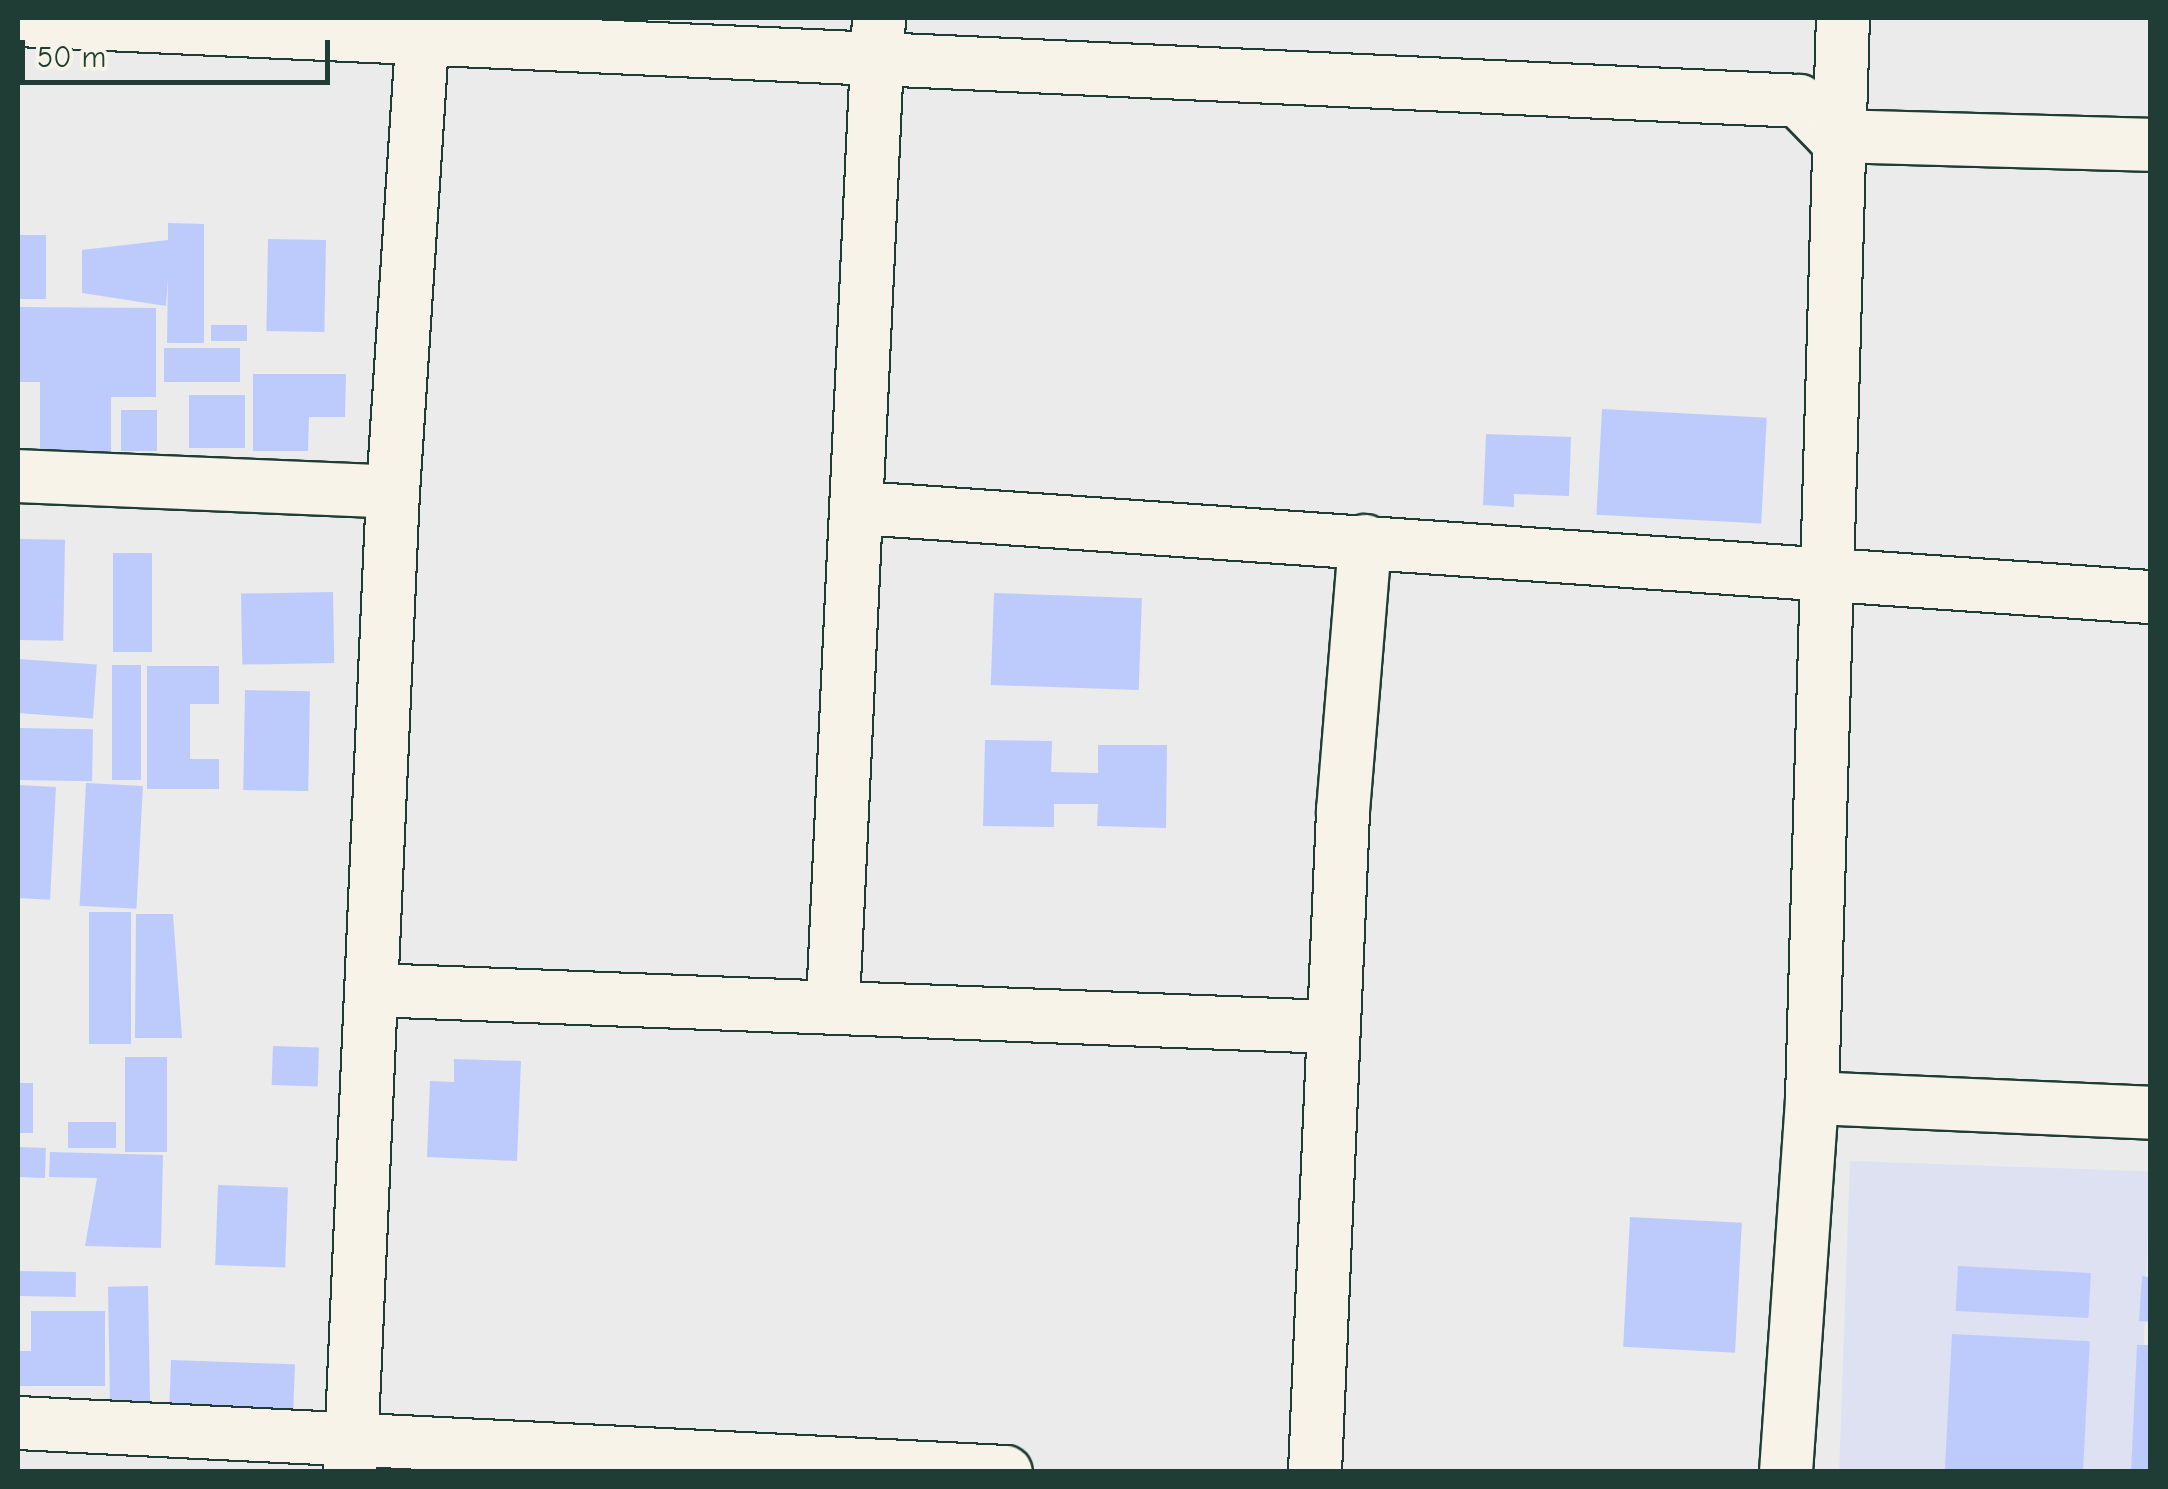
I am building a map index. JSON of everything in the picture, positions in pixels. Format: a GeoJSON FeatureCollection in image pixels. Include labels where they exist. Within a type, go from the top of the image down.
{"type":"FeatureCollection","features":[{"type":"Feature","properties":{"kind":"street"},"geometry":{"type":"LineString","coordinates":[[1786,1472],[1812,1098],[1829,574],[1834,136],[1843,18]]}},
{"type":"Feature","properties":{"kind":"street"},"geometry":{"type":"LineString","coordinates":[[18,20],[878,38],[1798,100],[1834,136],[2150,146]]}},
{"type":"Feature","properties":{"kind":"street"},"geometry":{"type":"LineString","coordinates":[[351,1456],[393,492],[423,26]]}},
{"type":"Feature","properties":{"kind":"street"},"geometry":{"type":"LineString","coordinates":[[833,1003],[860,508],[878,38]]}},
{"type":"Feature","properties":{"kind":"street"},"geometry":{"type":"LineString","coordinates":[[18,476],[393,492]]}},
{"type":"Feature","properties":{"kind":"street"},"geometry":{"type":"LineString","coordinates":[[860,508],[2150,597]]}},
{"type":"Feature","properties":{"kind":"street"},"geometry":{"type":"LineString","coordinates":[[1314,1472],[1332,1027],[1364,541]]}},
{"type":"Feature","properties":{"kind":"street"},"geometry":{"type":"LineString","coordinates":[[372,990],[833,1003],[1332,1027]]}},
{"type":"Feature","properties":{"kind":"street"},"geometry":{"type":"LineString","coordinates":[[1812,1098],[2150,1113]]}},
{"type":"Feature","properties":{"kind":"street"},"geometry":{"type":"LineString","coordinates":[[18,1422],[351,1456],[1006,1472]]}},
{"type":"Feature","properties":{"kind":"shaded area"},"geometry":{"type":"Polygon","coordinates":[[[1850,1161],[2150,1171],[2139,1472],[1839,1472],[1850,1161]]]}},
{"type":"Feature","properties":{"kind":"building"},"geometry":{"type":"Polygon","coordinates":[[[168,223],[204,224],[204,343],[167,343],[168,278],[166,306],[82,293],[82,250],[168,240],[168,223]]]}},
{"type":"Feature","properties":{"kind":"building"},"geometry":{"type":"Polygon","coordinates":[[[18,235],[46,235],[46,299],[18,299],[18,235]]]}},
{"type":"Feature","properties":{"kind":"building"},"geometry":{"type":"Polygon","coordinates":[[[268,239],[326,240],[324,332],[266,331],[268,239]]]}},
{"type":"Feature","properties":{"kind":"building"},"geometry":{"type":"Polygon","coordinates":[[[18,307],[156,308],[156,397],[111,397],[111,452],[40,452],[40,382],[18,382],[18,307]]]}},
{"type":"Feature","properties":{"kind":"building"},"geometry":{"type":"Polygon","coordinates":[[[211,325],[247,325],[247,341],[211,341],[211,325]]]}},
{"type":"Feature","properties":{"kind":"building"},"geometry":{"type":"Polygon","coordinates":[[[164,348],[240,348],[240,382],[164,382],[164,348]]]}},
{"type":"Feature","properties":{"kind":"building"},"geometry":{"type":"Polygon","coordinates":[[[253,374],[346,374],[345,417],[309,417],[308,451],[253,451],[253,374]]]}},
{"type":"Feature","properties":{"kind":"building"},"geometry":{"type":"Polygon","coordinates":[[[189,395],[245,395],[245,448],[189,448],[189,395]]]}},
{"type":"Feature","properties":{"kind":"building"},"geometry":{"type":"Polygon","coordinates":[[[1602,409],[1767,418],[1761,523],[1596,515],[1602,409]]]}},
{"type":"Feature","properties":{"kind":"building"},"geometry":{"type":"Polygon","coordinates":[[[121,410],[157,410],[157,451],[121,451],[121,410]]]}},
{"type":"Feature","properties":{"kind":"building"},"geometry":{"type":"Polygon","coordinates":[[[1486,434],[1571,437],[1569,496],[1514,494],[1514,507],[1483,505],[1486,434]]]}},
{"type":"Feature","properties":{"kind":"building"},"geometry":{"type":"Polygon","coordinates":[[[18,539],[65,540],[63,641],[18,640],[18,539]]]}},
{"type":"Feature","properties":{"kind":"building"},"geometry":{"type":"Polygon","coordinates":[[[113,553],[152,553],[152,652],[113,652],[113,553]]]}},
{"type":"Feature","properties":{"kind":"building"},"geometry":{"type":"Polygon","coordinates":[[[333,592],[334,663],[242,665],[241,594],[333,592]]]}},
{"type":"Feature","properties":{"kind":"building"},"geometry":{"type":"Polygon","coordinates":[[[994,593],[1142,598],[1139,690],[991,685],[994,593]]]}},
{"type":"Feature","properties":{"kind":"building"},"geometry":{"type":"Polygon","coordinates":[[[18,659],[97,665],[93,718],[18,713],[18,659]]]}},
{"type":"Feature","properties":{"kind":"building"},"geometry":{"type":"Polygon","coordinates":[[[112,665],[141,665],[141,780],[112,780],[112,665]]]}},
{"type":"Feature","properties":{"kind":"building"},"geometry":{"type":"Polygon","coordinates":[[[147,666],[219,666],[219,704],[190,704],[190,759],[219,759],[219,789],[147,789],[147,666]]]}},
{"type":"Feature","properties":{"kind":"building"},"geometry":{"type":"Polygon","coordinates":[[[245,690],[310,691],[308,791],[243,790],[245,690]]]}},
{"type":"Feature","properties":{"kind":"building"},"geometry":{"type":"Polygon","coordinates":[[[18,728],[93,729],[92,781],[18,780],[18,728]]]}},
{"type":"Feature","properties":{"kind":"building"},"geometry":{"type":"Polygon","coordinates":[[[985,740],[1052,741],[1051,772],[1098,773],[1098,745],[1167,745],[1166,828],[1097,826],[1098,804],[1054,804],[1054,827],[983,826],[985,740]]]}},
{"type":"Feature","properties":{"kind":"building"},"geometry":{"type":"Polygon","coordinates":[[[86,783],[143,786],[136,909],[80,906],[86,783]]]}},
{"type":"Feature","properties":{"kind":"building"},"geometry":{"type":"Polygon","coordinates":[[[18,785],[56,787],[50,900],[18,898],[18,785]]]}},
{"type":"Feature","properties":{"kind":"building"},"geometry":{"type":"Polygon","coordinates":[[[89,912],[131,912],[131,1044],[89,1044],[89,912]]]}},
{"type":"Feature","properties":{"kind":"building"},"geometry":{"type":"Polygon","coordinates":[[[136,914],[173,914],[182,1038],[135,1038],[136,914]]]}},
{"type":"Feature","properties":{"kind":"building"},"geometry":{"type":"Polygon","coordinates":[[[273,1046],[319,1048],[318,1087],[272,1085],[273,1046]]]}},
{"type":"Feature","properties":{"kind":"building"},"geometry":{"type":"Polygon","coordinates":[[[125,1057],[167,1057],[167,1152],[125,1152],[125,1057]]]}},
{"type":"Feature","properties":{"kind":"building"},"geometry":{"type":"Polygon","coordinates":[[[454,1059],[521,1061],[517,1161],[427,1157],[430,1081],[454,1082],[454,1059]]]}},
{"type":"Feature","properties":{"kind":"building"},"geometry":{"type":"Polygon","coordinates":[[[18,1083],[33,1083],[33,1133],[18,1133],[18,1083]]]}},
{"type":"Feature","properties":{"kind":"building"},"geometry":{"type":"Polygon","coordinates":[[[68,1122],[116,1122],[116,1148],[68,1148],[68,1122]]]}},
{"type":"Feature","properties":{"kind":"building"},"geometry":{"type":"Polygon","coordinates":[[[18,1147],[46,1148],[45,1178],[18,1177],[18,1147]]]}},
{"type":"Feature","properties":{"kind":"building"},"geometry":{"type":"Polygon","coordinates":[[[50,1152],[163,1155],[161,1248],[85,1246],[97,1178],[49,1177],[50,1152]]]}},
{"type":"Feature","properties":{"kind":"building"},"geometry":{"type":"Polygon","coordinates":[[[218,1185],[288,1187],[285,1267],[215,1265],[218,1185]]]}},
{"type":"Feature","properties":{"kind":"building"},"geometry":{"type":"Polygon","coordinates":[[[1630,1217],[1742,1223],[1735,1353],[1623,1347],[1630,1217]]]}},
{"type":"Feature","properties":{"kind":"building"},"geometry":{"type":"Polygon","coordinates":[[[1958,1266],[2091,1273],[2088,1318],[1956,1311],[1958,1266]]]}},
{"type":"Feature","properties":{"kind":"building"},"geometry":{"type":"Polygon","coordinates":[[[18,1271],[76,1272],[76,1297],[18,1296],[18,1271]]]}},
{"type":"Feature","properties":{"kind":"building"},"geometry":{"type":"Polygon","coordinates":[[[2142,1276],[2150,1277],[2150,1322],[2139,1321],[2142,1276]]]}},
{"type":"Feature","properties":{"kind":"building"},"geometry":{"type":"Polygon","coordinates":[[[148,1286],[150,1401],[110,1402],[108,1287],[148,1286]]]}},
{"type":"Feature","properties":{"kind":"building"},"geometry":{"type":"Polygon","coordinates":[[[31,1311],[105,1311],[105,1386],[18,1386],[18,1351],[31,1351],[31,1311]]]}},
{"type":"Feature","properties":{"kind":"building"},"geometry":{"type":"Polygon","coordinates":[[[1952,1334],[2090,1341],[2083,1472],[1945,1472],[1952,1334]]]}},
{"type":"Feature","properties":{"kind":"building"},"geometry":{"type":"Polygon","coordinates":[[[2137,1345],[2150,1345],[2150,1472],[2131,1472],[2137,1345]]]}},
{"type":"Feature","properties":{"kind":"building"},"geometry":{"type":"Polygon","coordinates":[[[171,1360],[295,1364],[293,1413],[169,1409],[171,1360]]]}}]}
